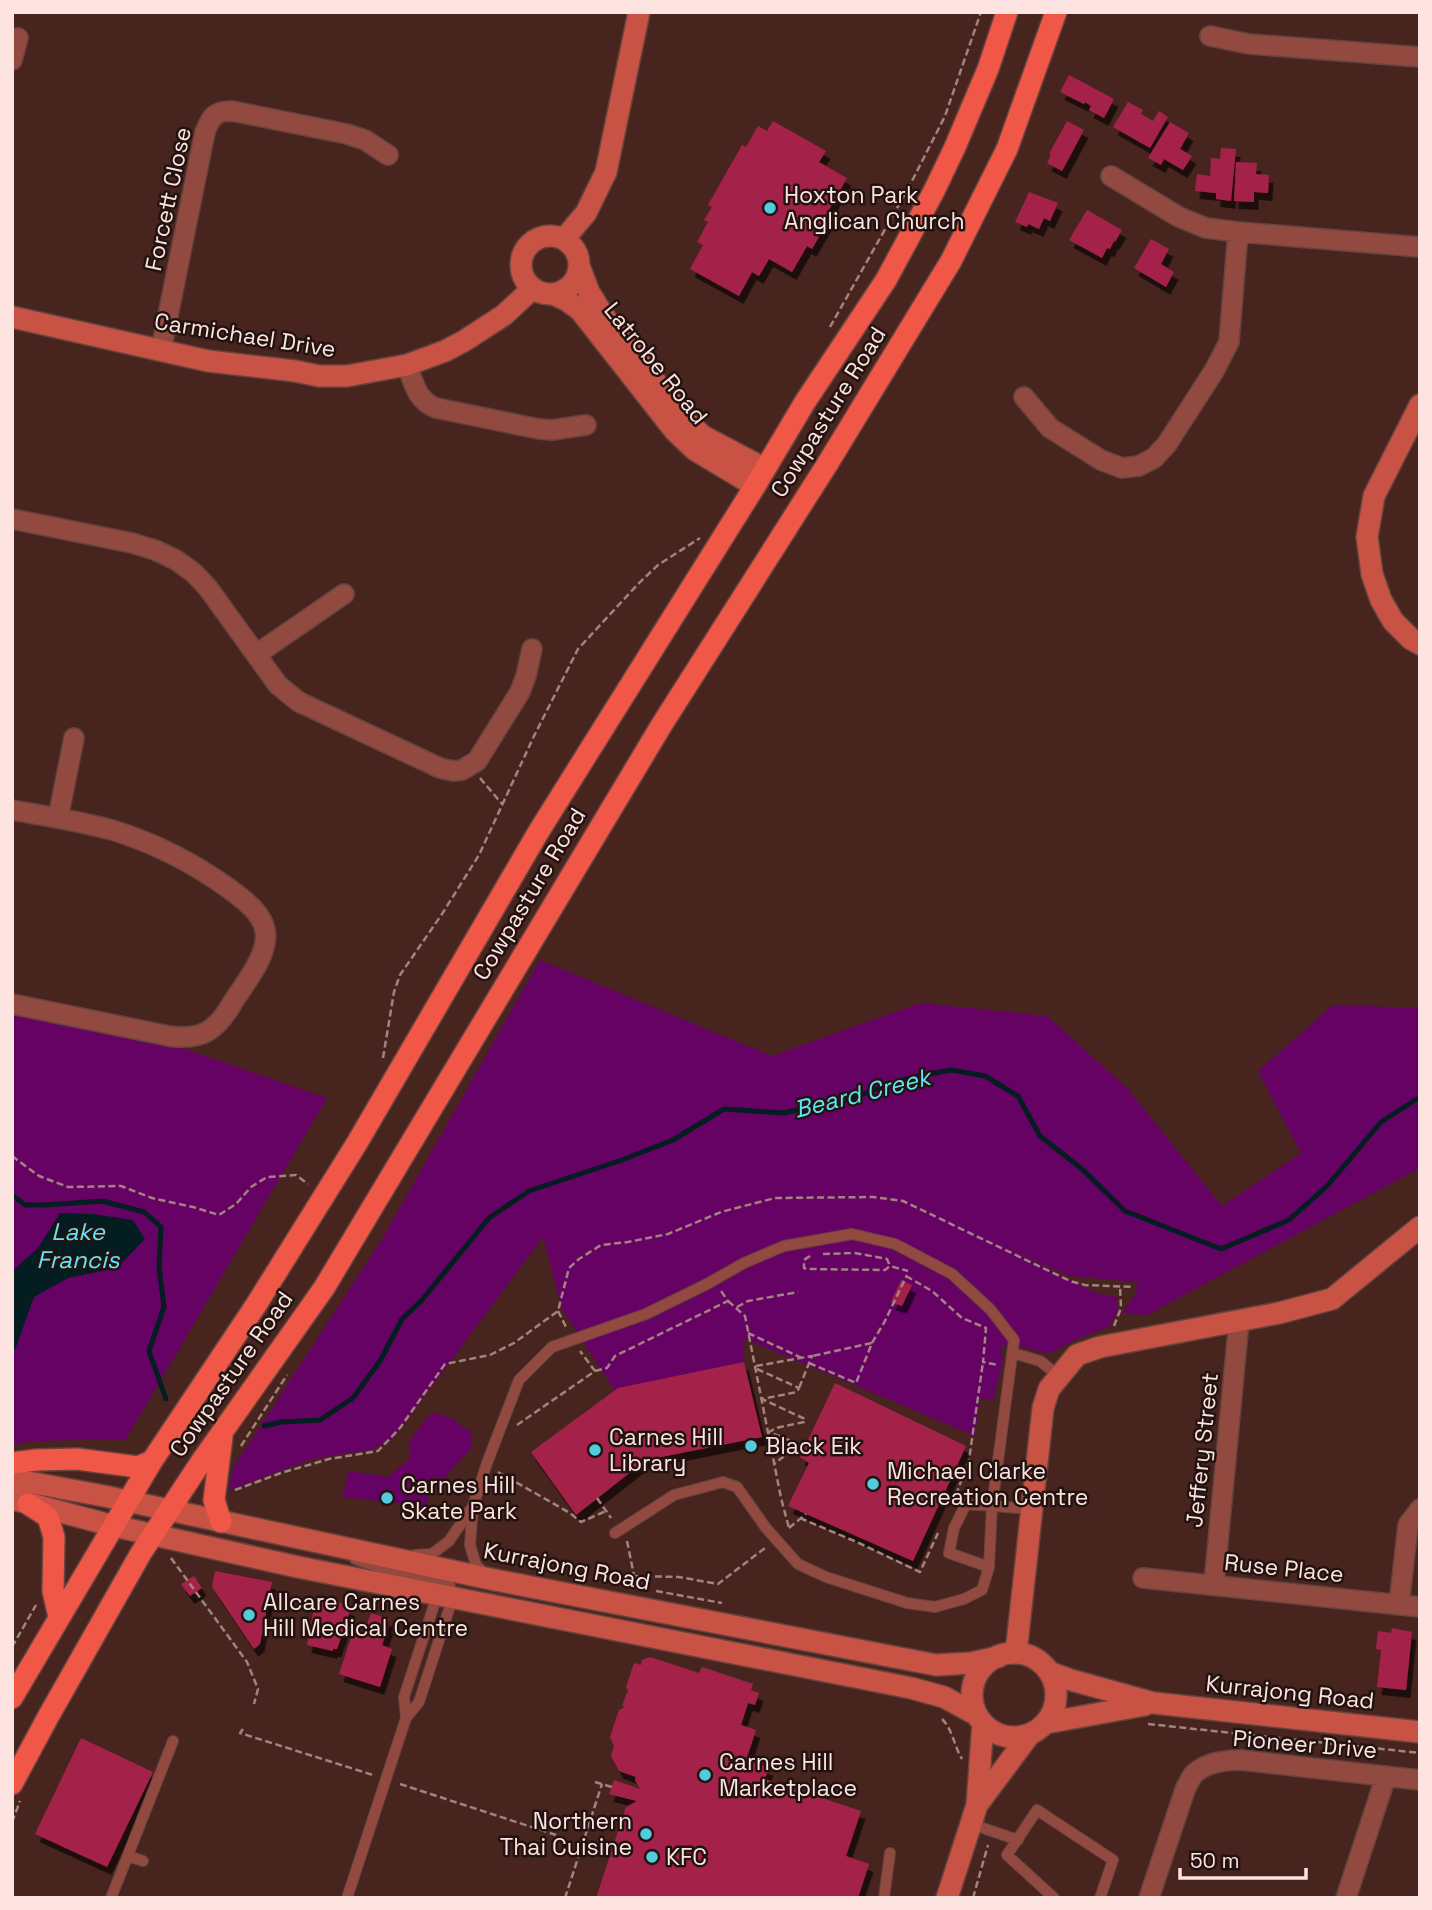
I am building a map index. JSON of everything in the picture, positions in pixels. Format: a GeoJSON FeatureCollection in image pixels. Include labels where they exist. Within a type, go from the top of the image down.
{"type":"FeatureCollection","features":[{"type":"Feature","properties":{"kind":"main road","name":"Cowpasture Road"},"geometry":{"type":"LineString","coordinates":[[12,1698],[152,1461],[256,1306],[357,1143],[539,831],[805,402],[886,280],[955,147],[1007,12]]}},
{"type":"Feature","properties":{"kind":"main road","name":"Cowpasture Road"},"geometry":{"type":"LineString","coordinates":[[12,1784],[152,1535],[324,1288],[661,726],[821,475],[951,261],[1007,149],[1056,12]]}},
{"type":"Feature","properties":{"kind":"main road"},"geometry":{"type":"LineString","coordinates":[[221,1522],[214,1500],[222,1432]]}},
{"type":"Feature","properties":{"kind":"main road"},"geometry":{"type":"LineString","coordinates":[[12,1462],[77,1459],[138,1467],[152,1461]]}},
{"type":"Feature","properties":{"kind":"main road"},"geometry":{"type":"LineString","coordinates":[[20,1502],[48,1517],[54,1537],[53,1591],[59,1617]]}},
{"type":"Feature","properties":{"kind":"street"},"geometry":{"type":"LineString","coordinates":[[564,239],[586,213],[606,172],[639,12]]}},
{"type":"Feature","properties":{"kind":"street"},"geometry":{"type":"LineString","coordinates":[[1210,36],[1249,44],[1420,57]]}},
{"type":"Feature","properties":{"kind":"street"},"geometry":{"type":"LineString","coordinates":[[12,60],[18,38]]}},
{"type":"Feature","properties":{"kind":"street","name":"Forcett Close"},"geometry":{"type":"LineString","coordinates":[[161,350],[205,132],[215,114],[219,111],[232,111],[346,134],[365,140],[388,155]]}},
{"type":"Feature","properties":{"kind":"street"},"geometry":{"type":"LineString","coordinates":[[1111,176],[1188,222],[1206,228],[1420,247]]}},
{"type":"Feature","properties":{"kind":"street"},"geometry":{"type":"LineString","coordinates":[[1024,397],[1049,428],[1101,460],[1122,468],[1139,466],[1154,458],[1167,444],[1214,371],[1229,342],[1238,232]]}},
{"type":"Feature","properties":{"kind":"street"},"geometry":{"type":"LineString","coordinates":[[555,236],[564,239],[575,250],[579,266],[574,281],[568,287],[543,291],[523,274],[521,266],[526,250],[538,238],[555,236]]}},
{"type":"Feature","properties":{"kind":"street","name":"Latrobe Road"},"geometry":{"type":"LineString","coordinates":[[579,266],[589,292],[603,315],[688,423],[760,478]]}},
{"type":"Feature","properties":{"kind":"street","name":"Latrobe Road"},"geometry":{"type":"LineString","coordinates":[[543,291],[566,300],[579,310],[686,443],[760,478]]}},
{"type":"Feature","properties":{"kind":"street","name":"Carmichael Drive"},"geometry":{"type":"LineString","coordinates":[[12,317],[208,361],[319,376],[346,376],[407,365],[436,354],[464,341],[543,291]]}},
{"type":"Feature","properties":{"kind":"street"},"geometry":{"type":"LineString","coordinates":[[407,365],[419,396],[436,408],[539,429],[586,425]]}},
{"type":"Feature","properties":{"kind":"street"},"geometry":{"type":"LineString","coordinates":[[1420,405],[1374,496],[1367,537],[1372,574],[1381,600],[1393,621],[1420,644]]}},
{"type":"Feature","properties":{"kind":"street"},"geometry":{"type":"LineString","coordinates":[[12,519],[132,543],[176,560],[208,588],[278,685],[299,702],[440,768],[462,770],[470,767],[482,754],[520,692],[532,649]]}},
{"type":"Feature","properties":{"kind":"street"},"geometry":{"type":"LineString","coordinates":[[257,654],[344,594]]}},
{"type":"Feature","properties":{"kind":"street"},"geometry":{"type":"LineString","coordinates":[[58,818],[75,738]]}},
{"type":"Feature","properties":{"kind":"street"},"geometry":{"type":"LineString","coordinates":[[12,810],[87,824],[133,837],[174,855],[218,881],[254,909],[262,921],[266,940],[263,951],[227,1013],[206,1033],[193,1037],[169,1036],[12,1004]]}},
{"type":"Feature","properties":{"kind":"street"},"geometry":{"type":"LineString","coordinates":[[1007,1655],[1032,1509],[1043,1408],[1049,1389],[1077,1355],[1100,1347],[1239,1321],[1332,1299],[1420,1227]]}},
{"type":"Feature","properties":{"kind":"street","name":"Jeffery Street"},"geometry":{"type":"LineString","coordinates":[[1214,1584],[1239,1321]]}},
{"type":"Feature","properties":{"kind":"street","name":"Kurrajong Road"},"geometry":{"type":"LineString","coordinates":[[12,1479],[490,1579],[936,1665],[971,1663],[1007,1655]]}},
{"type":"Feature","properties":{"kind":"street"},"geometry":{"type":"LineString","coordinates":[[20,1502],[298,1567],[920,1689],[944,1697],[1004,1736],[1017,1737],[1038,1729],[1154,1703]]}},
{"type":"Feature","properties":{"kind":"street"},"geometry":{"type":"LineString","coordinates":[[1399,1605],[1408,1525],[1420,1509]]}},
{"type":"Feature","properties":{"kind":"street","name":"Ruse Place"},"geometry":{"type":"LineString","coordinates":[[1143,1578],[1420,1607]]}},
{"type":"Feature","properties":{"kind":"street"},"geometry":{"type":"LineString","coordinates":[[947,1898],[974,1815],[980,1719],[973,1704],[974,1681],[988,1662],[1007,1655],[1028,1656],[1049,1672],[1054,1682],[1056,1693],[1052,1714],[974,1815]]}},
{"type":"Feature","properties":{"kind":"street"},"geometry":{"type":"LineString","coordinates":[[1049,1672],[1070,1681],[1154,1703]]}},
{"type":"Feature","properties":{"kind":"street","name":"Kurrajong Road"},"geometry":{"type":"LineString","coordinates":[[1154,1703],[1420,1732]]}},
{"type":"Feature","properties":{"kind":"street","name":"Pioneer Drive"},"geometry":{"type":"LineString","coordinates":[[1149,1898],[1185,1790],[1193,1775],[1205,1767],[1223,1760],[1241,1760],[1420,1780]]}},
{"type":"Feature","properties":{"kind":"street"},"geometry":{"type":"LineString","coordinates":[[1346,1898],[1386,1776]]}},
{"type":"Feature","properties":{"kind":"lane"},"geometry":{"type":"LineString","coordinates":[[365,1552],[432,1554],[449,1541],[472,1506],[519,1380],[552,1347],[646,1314],[744,1262],[785,1246],[852,1234],[895,1244],[952,1274],[990,1309],[1014,1340],[992,1506],[989,1567],[982,1590],[964,1599],[935,1607],[907,1603],[826,1577],[798,1564],[766,1528],[737,1487],[723,1482],[674,1495],[615,1533]]}},
{"type":"Feature","properties":{"kind":"lane"},"geometry":{"type":"LineString","coordinates":[[1013,1353],[1040,1361],[1059,1376]]}},
{"type":"Feature","properties":{"kind":"lane"},"geometry":{"type":"LineString","coordinates":[[989,1567],[949,1553],[954,1528],[966,1504],[1032,1509]]}},
{"type":"Feature","properties":{"kind":"lane"},"geometry":{"type":"LineString","coordinates":[[472,1506],[470,1545],[476,1566],[490,1579]]}},
{"type":"Feature","properties":{"kind":"lane"},"geometry":{"type":"LineString","coordinates":[[290,1536],[381,1568],[440,1581],[450,1586],[433,1605],[404,1697],[406,1717]]}},
{"type":"Feature","properties":{"kind":"lane"},"geometry":{"type":"LineString","coordinates":[[347,1898],[406,1717],[419,1702],[442,1595]]}},
{"type":"Feature","properties":{"kind":"lane"},"geometry":{"type":"LineString","coordinates":[[111,1898],[173,1741]]}},
{"type":"Feature","properties":{"kind":"lane"},"geometry":{"type":"LineString","coordinates":[[1054,1898],[1007,1856],[1037,1810],[1113,1860],[1100,1898]]}},
{"type":"Feature","properties":{"kind":"lane"},"geometry":{"type":"LineString","coordinates":[[974,1815],[1018,1840]]}},
{"type":"Feature","properties":{"kind":"lane"},"geometry":{"type":"LineString","coordinates":[[884,1898],[890,1853]]}},
{"type":"Feature","properties":{"kind":"lane"},"geometry":{"type":"LineString","coordinates":[[128,1856],[143,1861]]}},
{"type":"Feature","properties":{"kind":"path"},"geometry":{"type":"LineString","coordinates":[[829,330],[910,185],[944,116],[981,12]]}},
{"type":"Feature","properties":{"kind":"path"},"geometry":{"type":"LineString","coordinates":[[379,1066],[400,975],[479,855],[578,649],[659,565],[701,538]]}},
{"type":"Feature","properties":{"kind":"path"},"geometry":{"type":"LineString","coordinates":[[470,767],[503,806]]}},
{"type":"Feature","properties":{"kind":"path"},"geometry":{"type":"LineString","coordinates":[[12,1156],[39,1176],[68,1187],[121,1185],[152,1198],[219,1215],[267,1177],[296,1175],[309,1185]]}},
{"type":"Feature","properties":{"kind":"path"},"geometry":{"type":"LineString","coordinates":[[855,1253],[887,1259],[890,1266],[885,1270],[814,1269],[804,1268],[803,1264],[807,1257],[815,1255],[855,1253]]}},
{"type":"Feature","properties":{"kind":"path"},"geometry":{"type":"LineString","coordinates":[[809,1363],[856,1383],[872,1343],[908,1271],[890,1266]]}},
{"type":"Feature","properties":{"kind":"path"},"geometry":{"type":"LineString","coordinates":[[906,1276],[932,1291],[962,1318],[986,1328],[969,1460],[955,1496]]}},
{"type":"Feature","properties":{"kind":"path"},"geometry":{"type":"LineString","coordinates":[[714,1280],[728,1301],[745,1315],[789,1528]]}},
{"type":"Feature","properties":{"kind":"path"},"geometry":{"type":"LineString","coordinates":[[737,1307],[748,1301],[798,1292]]}},
{"type":"Feature","properties":{"kind":"path"},"geometry":{"type":"LineString","coordinates":[[510,1429],[595,1371],[607,1368],[615,1356],[728,1301]]}},
{"type":"Feature","properties":{"kind":"path"},"geometry":{"type":"LineString","coordinates":[[558,1311],[573,1340],[595,1371]]}},
{"type":"Feature","properties":{"kind":"path"},"geometry":{"type":"LineString","coordinates":[[748,1333],[803,1358]]}},
{"type":"Feature","properties":{"kind":"path"},"geometry":{"type":"LineString","coordinates":[[756,1367],[872,1343]]}},
{"type":"Feature","properties":{"kind":"path"},"geometry":{"type":"LineString","coordinates":[[762,1399],[797,1392],[812,1356]]}},
{"type":"Feature","properties":{"kind":"path"},"geometry":{"type":"LineString","coordinates":[[983,1362],[1011,1368]]}},
{"type":"Feature","properties":{"kind":"path"},"geometry":{"type":"LineString","coordinates":[[756,1367],[799,1388]]}},
{"type":"Feature","properties":{"kind":"path"},"geometry":{"type":"LineString","coordinates":[[762,1399],[805,1419],[804,1422],[769,1432]]}},
{"type":"Feature","properties":{"kind":"path"},"geometry":{"type":"LineString","coordinates":[[769,1432],[796,1443],[775,1463]]}},
{"type":"Feature","properties":{"kind":"path"},"geometry":{"type":"LineString","coordinates":[[487,1463],[581,1522],[607,1511]]}},
{"type":"Feature","properties":{"kind":"path"},"geometry":{"type":"LineString","coordinates":[[634,1576],[679,1577],[718,1584],[806,1514]]}},
{"type":"Feature","properties":{"kind":"path"},"geometry":{"type":"LineString","coordinates":[[800,1518],[920,1572],[939,1531]]}},
{"type":"Feature","properties":{"kind":"path"},"geometry":{"type":"LineString","coordinates":[[169,1555],[247,1662],[258,1689],[254,1704]]}},
{"type":"Feature","properties":{"kind":"path"},"geometry":{"type":"LineString","coordinates":[[630,1555],[637,1591]]}},
{"type":"Feature","properties":{"kind":"path"},"geometry":{"type":"LineString","coordinates":[[941,1717],[949,1726],[960,1758],[966,1762]]}},
{"type":"Feature","properties":{"kind":"path"},"geometry":{"type":"LineString","coordinates":[[1140,1723],[1420,1753]]}},
{"type":"Feature","properties":{"kind":"path"},"geometry":{"type":"LineString","coordinates":[[243,1729],[240,1732],[376,1776]]}},
{"type":"Feature","properties":{"kind":"path"},"geometry":{"type":"LineString","coordinates":[[595,1782],[612,1787]]}},
{"type":"Feature","properties":{"kind":"path"},"geometry":{"type":"LineString","coordinates":[[397,1783],[556,1835]]}},
{"type":"Feature","properties":{"kind":"path"},"geometry":{"type":"LineString","coordinates":[[565,1898],[602,1784]]}},
{"type":"Feature","properties":{"kind":"path"},"geometry":{"type":"LineString","coordinates":[[575,1842],[582,1844]]}},
{"type":"Feature","properties":{"kind":"shaded area"},"geometry":{"type":"Polygon","coordinates":[[[540,960],[772,1056],[920,1003],[1047,1016],[1126,1087],[1222,1206],[1301,1153],[1258,1071],[1333,1005],[1420,1008],[1420,1168],[1147,1315],[1122,1313],[1136,1293],[1137,1282],[1069,1276],[1008,1248],[1098,1294],[1118,1298],[1118,1311],[1110,1326],[1049,1354],[1018,1346],[1001,1345],[1003,1360],[993,1400],[980,1399],[975,1436],[743,1338],[744,1362],[615,1391],[562,1309],[543,1237],[394,1437],[373,1449],[312,1459],[229,1490],[233,1468],[382,1239],[540,960]]]}},
{"type":"Feature","properties":{"kind":"shaded area"},"geometry":{"type":"Polygon","coordinates":[[[12,1012],[185,1049],[327,1098],[126,1439],[33,1441],[12,1445],[12,1012]]]}},
{"type":"Feature","properties":{"kind":"shaded area"},"geometry":{"type":"Polygon","coordinates":[[[435,1413],[449,1417],[472,1433],[472,1447],[443,1479],[431,1478],[427,1506],[342,1497],[349,1471],[388,1477],[410,1458],[409,1442],[427,1417],[435,1413]]]}},
{"type":"Feature","properties":{"kind":"water","name":"Lake Francis"},"geometry":{"type":"Polygon","coordinates":[[[60,1213],[93,1214],[133,1220],[145,1239],[117,1268],[68,1278],[34,1297],[12,1353],[12,1271],[38,1248],[60,1213]]]}},
{"type":"Feature","properties":{"kind":"building"},"geometry":{"type":"Polygon","coordinates":[[[1069,75],[1114,99],[1104,118],[1089,110],[1091,106],[1085,102],[1084,104],[1060,92],[1069,75]]]}},
{"type":"Feature","properties":{"kind":"building"},"geometry":{"type":"Polygon","coordinates":[[[1128,102],[1143,110],[1141,114],[1153,121],[1159,111],[1168,117],[1150,148],[1113,127],[1128,102]]]}},
{"type":"Feature","properties":{"kind":"building","name":"Hoxton Park Anglican Church"},"geometry":{"type":"Polygon","coordinates":[[[773,121],[826,151],[819,162],[847,178],[829,210],[833,212],[812,249],[807,246],[792,272],[769,259],[759,276],[752,272],[739,296],[690,269],[703,245],[697,242],[708,222],[704,220],[712,207],[708,205],[742,145],[746,147],[758,126],[767,131],[773,121]]]}},
{"type":"Feature","properties":{"kind":"building"},"geometry":{"type":"Polygon","coordinates":[[[1067,121],[1084,130],[1062,171],[1047,163],[1067,121]]]}},
{"type":"Feature","properties":{"kind":"building"},"geometry":{"type":"Polygon","coordinates":[[[1170,122],[1189,133],[1180,149],[1192,156],[1183,170],[1164,159],[1161,165],[1148,158],[1170,122]]]}},
{"type":"Feature","properties":{"kind":"building"},"geometry":{"type":"Polygon","coordinates":[[[1221,148],[1236,149],[1231,201],[1216,199],[1216,193],[1195,191],[1197,174],[1210,176],[1211,158],[1220,159],[1221,148]]]}},
{"type":"Feature","properties":{"kind":"building"},"geometry":{"type":"Polygon","coordinates":[[[1236,162],[1257,163],[1256,174],[1269,175],[1268,193],[1254,192],[1254,202],[1234,201],[1236,162]]]}},
{"type":"Feature","properties":{"kind":"building"},"geometry":{"type":"Polygon","coordinates":[[[1029,192],[1058,203],[1050,221],[1044,218],[1039,229],[1015,222],[1029,192]]]}},
{"type":"Feature","properties":{"kind":"building"},"geometry":{"type":"Polygon","coordinates":[[[1087,210],[1122,230],[1102,258],[1069,240],[1087,210]]]}},
{"type":"Feature","properties":{"kind":"building"},"geometry":{"type":"Polygon","coordinates":[[[1151,239],[1169,249],[1161,264],[1174,272],[1166,287],[1134,268],[1151,239]]]}},
{"type":"Feature","properties":{"kind":"building"},"geometry":{"type":"Polygon","coordinates":[[[901,1280],[912,1285],[902,1306],[891,1302],[901,1280]]]}},
{"type":"Feature","properties":{"kind":"building"},"geometry":{"type":"Polygon","coordinates":[[[744,1362],[762,1437],[646,1460],[576,1515],[531,1452],[618,1388],[744,1362]]]}},
{"type":"Feature","properties":{"kind":"building","name":"Michael Clarke Recreation Centre"},"geometry":{"type":"Polygon","coordinates":[[[835,1383],[966,1446],[913,1561],[788,1506],[809,1463],[800,1457],[835,1383]]]}},
{"type":"Feature","properties":{"kind":"building","name":"Allcare Carnes Hill Medical Centre"},"geometry":{"type":"Polygon","coordinates":[[[215,1571],[272,1582],[260,1644],[254,1649],[212,1587],[215,1571]]]}},
{"type":"Feature","properties":{"kind":"building"},"geometry":{"type":"Polygon","coordinates":[[[194,1576],[202,1588],[190,1596],[181,1584],[194,1576]]]}},
{"type":"Feature","properties":{"kind":"building"},"geometry":{"type":"Polygon","coordinates":[[[316,1598],[342,1603],[342,1606],[351,1608],[337,1649],[333,1651],[307,1645],[316,1598]]]}},
{"type":"Feature","properties":{"kind":"building"},"geometry":{"type":"Polygon","coordinates":[[[371,1613],[389,1619],[382,1645],[392,1649],[380,1687],[339,1674],[352,1635],[362,1639],[371,1613]]]}},
{"type":"Feature","properties":{"kind":"building"},"geometry":{"type":"Polygon","coordinates":[[[1392,1628],[1412,1632],[1406,1690],[1377,1687],[1381,1650],[1376,1649],[1378,1631],[1391,1633],[1392,1628]]]}},
{"type":"Feature","properties":{"kind":"building","name":"Carnes Hill Marketplace"},"geometry":{"type":"Polygon","coordinates":[[[650,1657],[699,1673],[702,1667],[753,1684],[751,1690],[759,1693],[755,1705],[748,1703],[741,1725],[756,1730],[746,1760],[769,1768],[765,1779],[861,1811],[846,1856],[869,1864],[858,1898],[596,1898],[626,1807],[637,1801],[609,1794],[614,1780],[640,1789],[636,1777],[619,1771],[611,1756],[614,1746],[610,1737],[619,1710],[625,1707],[622,1706],[627,1692],[629,1693],[626,1687],[634,1663],[641,1665],[642,1660],[650,1657]]]}},
{"type":"Feature","properties":{"kind":"building"},"geometry":{"type":"Polygon","coordinates":[[[81,1738],[153,1772],[107,1867],[35,1834],[81,1738]]]}},
{"type":"Feature","properties":{"kind":"waterway","name":"Beard Creek"},"geometry":{"type":"LineString","coordinates":[[264,1426],[281,1422],[320,1420],[353,1398],[380,1361],[402,1319],[421,1301],[489,1218],[529,1191],[673,1140],[724,1109],[783,1113],[846,1100],[909,1078],[951,1070],[985,1076],[1018,1096],[1040,1136],[1082,1169],[1125,1211],[1221,1249],[1289,1220],[1328,1185],[1381,1122],[1420,1097]]}},
{"type":"Feature","properties":{"kind":"waterway","name":"Beard Creek"},"geometry":{"type":"LineString","coordinates":[[12,1195],[25,1205],[102,1201],[144,1212],[161,1227],[159,1267],[164,1307],[149,1351],[166,1399]]}},
{"type":"Feature","properties":{"kind":"place","name":"Hoxton Park Anglican Church"},"geometry":{"type":"Point","coordinates":[770,208]}},
{"type":"Feature","properties":{"kind":"place","name":"Black Eik"},"geometry":{"type":"Point","coordinates":[751,1446]}},
{"type":"Feature","properties":{"kind":"place","name":"Carnes Hill Library"},"geometry":{"type":"Point","coordinates":[595,1450]}},
{"type":"Feature","properties":{"kind":"place","name":"Michael Clarke Recreation Centre"},"geometry":{"type":"Point","coordinates":[873,1484]}},
{"type":"Feature","properties":{"kind":"place","name":"Carnes Hill Skate Park"},"geometry":{"type":"Point","coordinates":[387,1498]}},
{"type":"Feature","properties":{"kind":"place","name":"Allcare Carnes Hill Medical Centre"},"geometry":{"type":"Point","coordinates":[249,1615]}},
{"type":"Feature","properties":{"kind":"place","name":"Carnes Hill Marketplace"},"geometry":{"type":"Point","coordinates":[705,1775]}},
{"type":"Feature","properties":{"kind":"place","name":"Northern Thai Cuisine"},"geometry":{"type":"Point","coordinates":[646,1834]}},
{"type":"Feature","properties":{"kind":"place","name":"KFC"},"geometry":{"type":"Point","coordinates":[652,1857]}}]}
